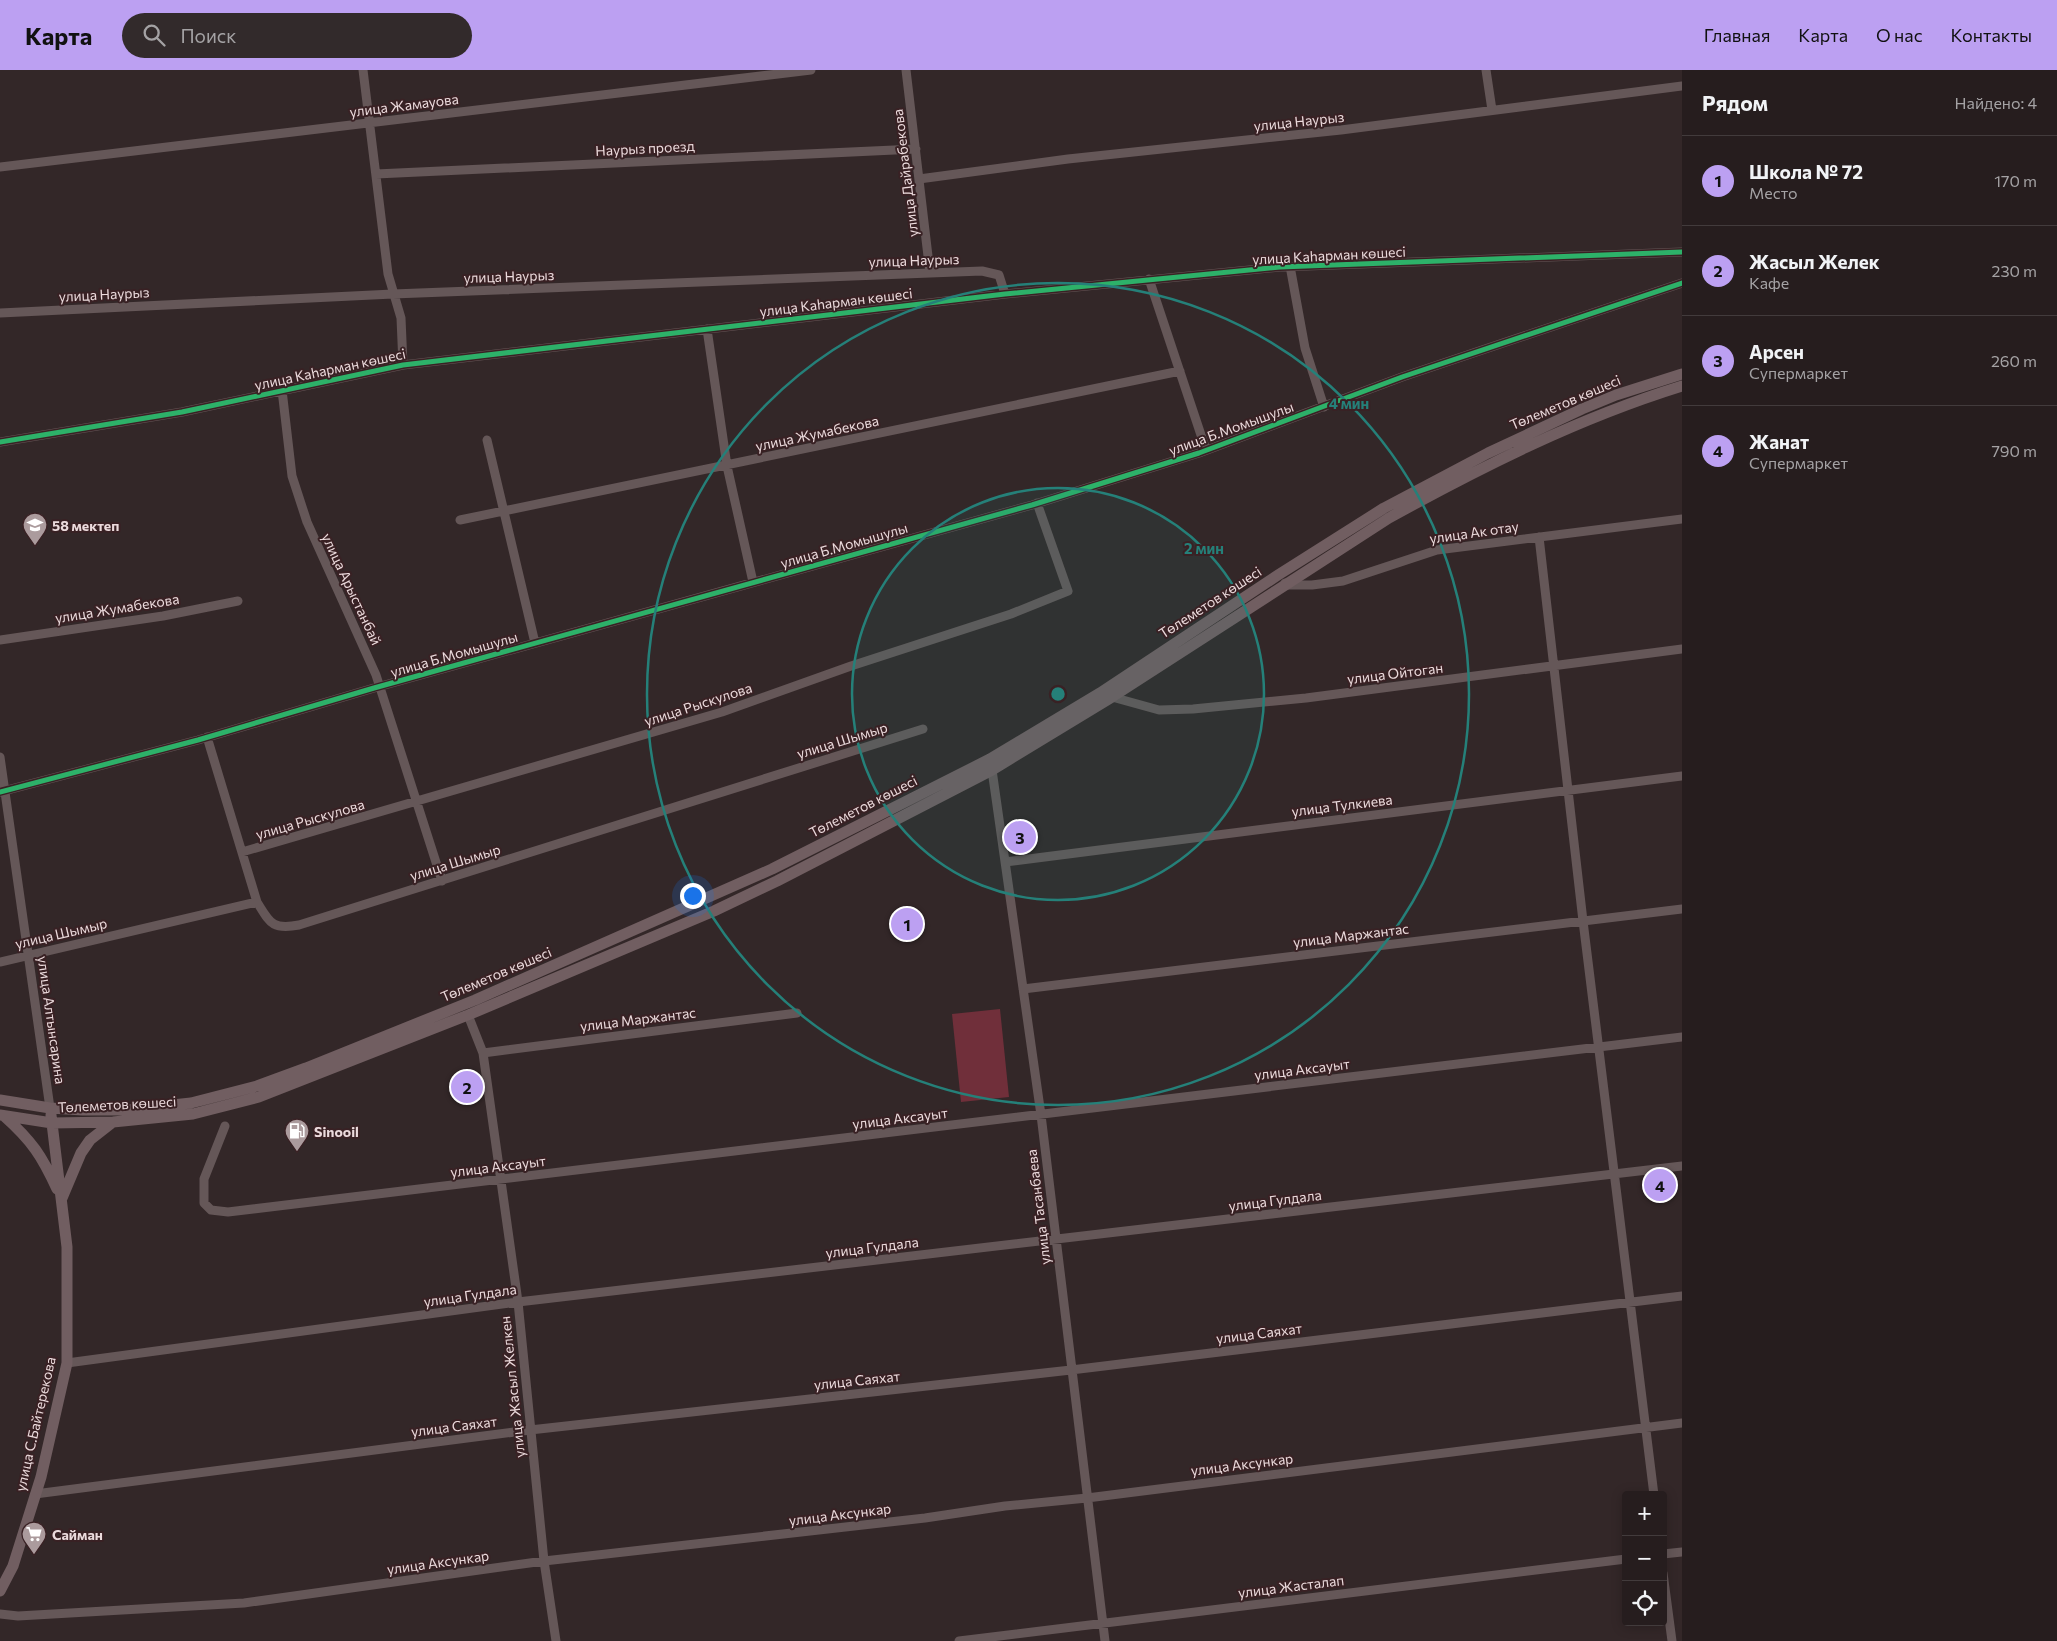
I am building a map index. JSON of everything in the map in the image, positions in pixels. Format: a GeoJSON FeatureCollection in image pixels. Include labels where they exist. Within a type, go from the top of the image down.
{"type":"FeatureCollection","features":[{"type":"Feature","properties":{"kind":"main road","name":"Төлеметов көшесі"},"geometry":{"type":"LineString","coordinates":[[0,1100],[50,1108],[126,1110],[191,1103],[231,1093],[306,1068],[474,1000],[772,869],[990,759],[1100,693],[1278,575],[1384,508],[1488,453],[1616,395],[1682,374]]}},
{"type":"Feature","properties":{"kind":"main road","name":"Төлеметов көшесі"},"geometry":{"type":"LineString","coordinates":[[2,1116],[52,1123],[114,1122],[194,1114],[259,1098],[468,1014],[714,911],[770,885],[992,770],[1112,697],[1389,518],[1495,462],[1620,408],[1682,386]]}},
{"type":"Feature","properties":{"kind":"main road","name":"улица С.Байтерекова"},"geometry":{"type":"LineString","coordinates":[[0,1591],[13,1566],[35,1494],[67,1362],[67,1247],[50,1108]]}},
{"type":"Feature","properties":{"kind":"main road"},"geometry":{"type":"LineString","coordinates":[[2,1116],[24,1134],[39,1152],[62,1200]]}},
{"type":"Feature","properties":{"kind":"main road"},"geometry":{"type":"LineString","coordinates":[[62,1200],[81,1154],[90,1140],[114,1122]]}},
{"type":"Feature","properties":{"kind":"street"},"geometry":{"type":"LineString","coordinates":[[363,70],[388,274],[400,318],[403,365]]}},
{"type":"Feature","properties":{"kind":"street","name":"улица Жамауова"},"geometry":{"type":"LineString","coordinates":[[0,167],[810,70]]}},
{"type":"Feature","properties":{"kind":"street","name":"улица Дайрабекова"},"geometry":{"type":"LineString","coordinates":[[906,70],[930,273]]}},
{"type":"Feature","properties":{"kind":"street"},"geometry":{"type":"LineString","coordinates":[[1486,70],[1492,110]]}},
{"type":"Feature","properties":{"kind":"street","name":"улица Наурыз"},"geometry":{"type":"LineString","coordinates":[[919,179],[1068,159],[1341,130],[1682,86]]}},
{"type":"Feature","properties":{"kind":"street","name":"Наурыз проезд"},"geometry":{"type":"LineString","coordinates":[[376,174],[916,149]]}},
{"type":"Feature","properties":{"kind":"street","name":"улица Каһарман көшесі"},"geometry":{"type":"LineString","coordinates":[[0,442],[182,412],[403,365],[1005,294],[1290,266],[1682,252]]}},
{"type":"Feature","properties":{"kind":"street"},"geometry":{"type":"LineString","coordinates":[[1290,266],[1305,348],[1324,406]]}},
{"type":"Feature","properties":{"kind":"street","name":"улица Наурыз"},"geometry":{"type":"LineString","coordinates":[[0,313],[393,294],[982,271],[999,275],[1005,294]]}},
{"type":"Feature","properties":{"kind":"street"},"geometry":{"type":"LineString","coordinates":[[1149,279],[1206,450]]}},
{"type":"Feature","properties":{"kind":"street","name":"улица Б.Момышулы"},"geometry":{"type":"LineString","coordinates":[[3,791],[207,737],[1037,503],[1206,450],[1402,377],[1682,283]]}},
{"type":"Feature","properties":{"kind":"street"},"geometry":{"type":"LineString","coordinates":[[707,329],[727,466],[753,582]]}},
{"type":"Feature","properties":{"kind":"street","name":"улица Жумабекова"},"geometry":{"type":"LineString","coordinates":[[460,520],[1180,371]]}},
{"type":"Feature","properties":{"kind":"street","name":"улица Арыстанбай"},"geometry":{"type":"LineString","coordinates":[[282,390],[292,476],[307,522],[357,630],[379,687],[442,881]]}},
{"type":"Feature","properties":{"kind":"street"},"geometry":{"type":"LineString","coordinates":[[486,440],[535,643]]}},
{"type":"Feature","properties":{"kind":"street","name":"улица Рыскулова"},"geometry":{"type":"LineString","coordinates":[[242,852],[417,803],[722,712],[851,666],[1011,614],[1068,591],[1037,503]]}},
{"type":"Feature","properties":{"kind":"street","name":"улица Ак отау"},"geometry":{"type":"LineString","coordinates":[[1286,585],[1312,585],[1343,581],[1437,550],[1682,519]]}},
{"type":"Feature","properties":{"kind":"street"},"geometry":{"type":"LineString","coordinates":[[1539,537],[1653,1491]]}},
{"type":"Feature","properties":{"kind":"street"},"geometry":{"type":"LineString","coordinates":[[1278,575],[1286,585]]}},
{"type":"Feature","properties":{"kind":"street","name":"улица Жумабекова"},"geometry":{"type":"LineString","coordinates":[[0,640],[145,619],[238,601]]}},
{"type":"Feature","properties":{"kind":"street","name":"улица Ойтоган"},"geometry":{"type":"LineString","coordinates":[[1112,697],[1158,710],[1193,709],[1306,698],[1682,649]]}},
{"type":"Feature","properties":{"kind":"street","name":"улица Шымыр"},"geometry":{"type":"LineString","coordinates":[[0,962],[257,902],[267,918],[276,926],[283,928],[442,881],[923,729]]}},
{"type":"Feature","properties":{"kind":"street"},"geometry":{"type":"LineString","coordinates":[[207,737],[257,902]]}},
{"type":"Feature","properties":{"kind":"street","name":"улица Алтынсарина"},"geometry":{"type":"LineString","coordinates":[[0,757],[3,791],[30,955],[50,1108]]}},
{"type":"Feature","properties":{"kind":"street","name":"улица Тасанбаева"},"geometry":{"type":"LineString","coordinates":[[992,770],[1040,1115],[1105,1641]]}},
{"type":"Feature","properties":{"kind":"street","name":"улица Тулкиева"},"geometry":{"type":"LineString","coordinates":[[1005,862],[1682,776]]}},
{"type":"Feature","properties":{"kind":"street","name":"улица Маржантас"},"geometry":{"type":"LineString","coordinates":[[1023,989],[1682,908]]}},
{"type":"Feature","properties":{"kind":"street","name":"улица Маржантас"},"geometry":{"type":"LineString","coordinates":[[483,1053],[797,1012]]}},
{"type":"Feature","properties":{"kind":"street","name":"улица Жасыл Желкен"},"geometry":{"type":"LineString","coordinates":[[468,1014],[483,1053],[518,1302],[544,1561],[556,1641]]}},
{"type":"Feature","properties":{"kind":"street","name":"улица Аксауыт"},"geometry":{"type":"LineString","coordinates":[[225,1126],[204,1179],[204,1203],[211,1210],[228,1212],[1682,1037]]}},
{"type":"Feature","properties":{"kind":"street","name":"улица Гулдала"},"geometry":{"type":"LineString","coordinates":[[67,1362],[518,1302],[1682,1166]]}},
{"type":"Feature","properties":{"kind":"street","name":"улица Саяхат"},"geometry":{"type":"LineString","coordinates":[[35,1494],[530,1430],[1070,1370],[1682,1296]]}},
{"type":"Feature","properties":{"kind":"street","name":"улица Аксункар"},"geometry":{"type":"LineString","coordinates":[[0,1614],[18,1616],[244,1603],[544,1561],[925,1518],[1005,1506],[1087,1498],[1682,1423]]}},
{"type":"Feature","properties":{"kind":"street"},"geometry":{"type":"LineString","coordinates":[[1667,1554],[1682,1552]]}},
{"type":"Feature","properties":{"kind":"street","name":"улица Жасталап"},"geometry":{"type":"LineString","coordinates":[[959,1641],[1622,1559]]}},
{"type":"Feature","properties":{"kind":"street"},"geometry":{"type":"LineString","coordinates":[[1664,1581],[1672,1641]]}},
{"type":"Feature","properties":{"kind":"shaded area"},"geometry":{"type":"Polygon","coordinates":[[[1000,1009],[1009,1097],[961,1102],[952,1014],[1000,1009]]]}},
{"type":"Feature","properties":{"kind":"cycle path"},"geometry":{"type":"LineString","coordinates":[[0,442],[182,412],[403,365],[1005,294],[1280,267],[1682,252]]}},
{"type":"Feature","properties":{"kind":"cycle path"},"geometry":{"type":"LineString","coordinates":[[0,792],[198,740],[374,688],[1032,505],[1199,453],[1402,377],[1682,283]]}},
{"type":"Feature","properties":{"kind":"place","name":"58 мектеп"},"geometry":{"type":"Point","coordinates":[35,546]}},
{"type":"Feature","properties":{"kind":"place","name":"Арсен"},"geometry":{"type":"Point","coordinates":[1020,837]}},
{"type":"Feature","properties":{"kind":"place","name":"Школа № 72"},"geometry":{"type":"Point","coordinates":[907,924]}},
{"type":"Feature","properties":{"kind":"place","name":"Жасыл Желек"},"geometry":{"type":"Point","coordinates":[467,1087]}},
{"type":"Feature","properties":{"kind":"place","name":"Sinooil"},"geometry":{"type":"Point","coordinates":[297,1152]}},
{"type":"Feature","properties":{"kind":"place","name":"Жанат"},"geometry":{"type":"Point","coordinates":[1660,1185]}},
{"type":"Feature","properties":{"kind":"place","name":"Сайман"},"geometry":{"type":"Point","coordinates":[34,1555]}}]}
